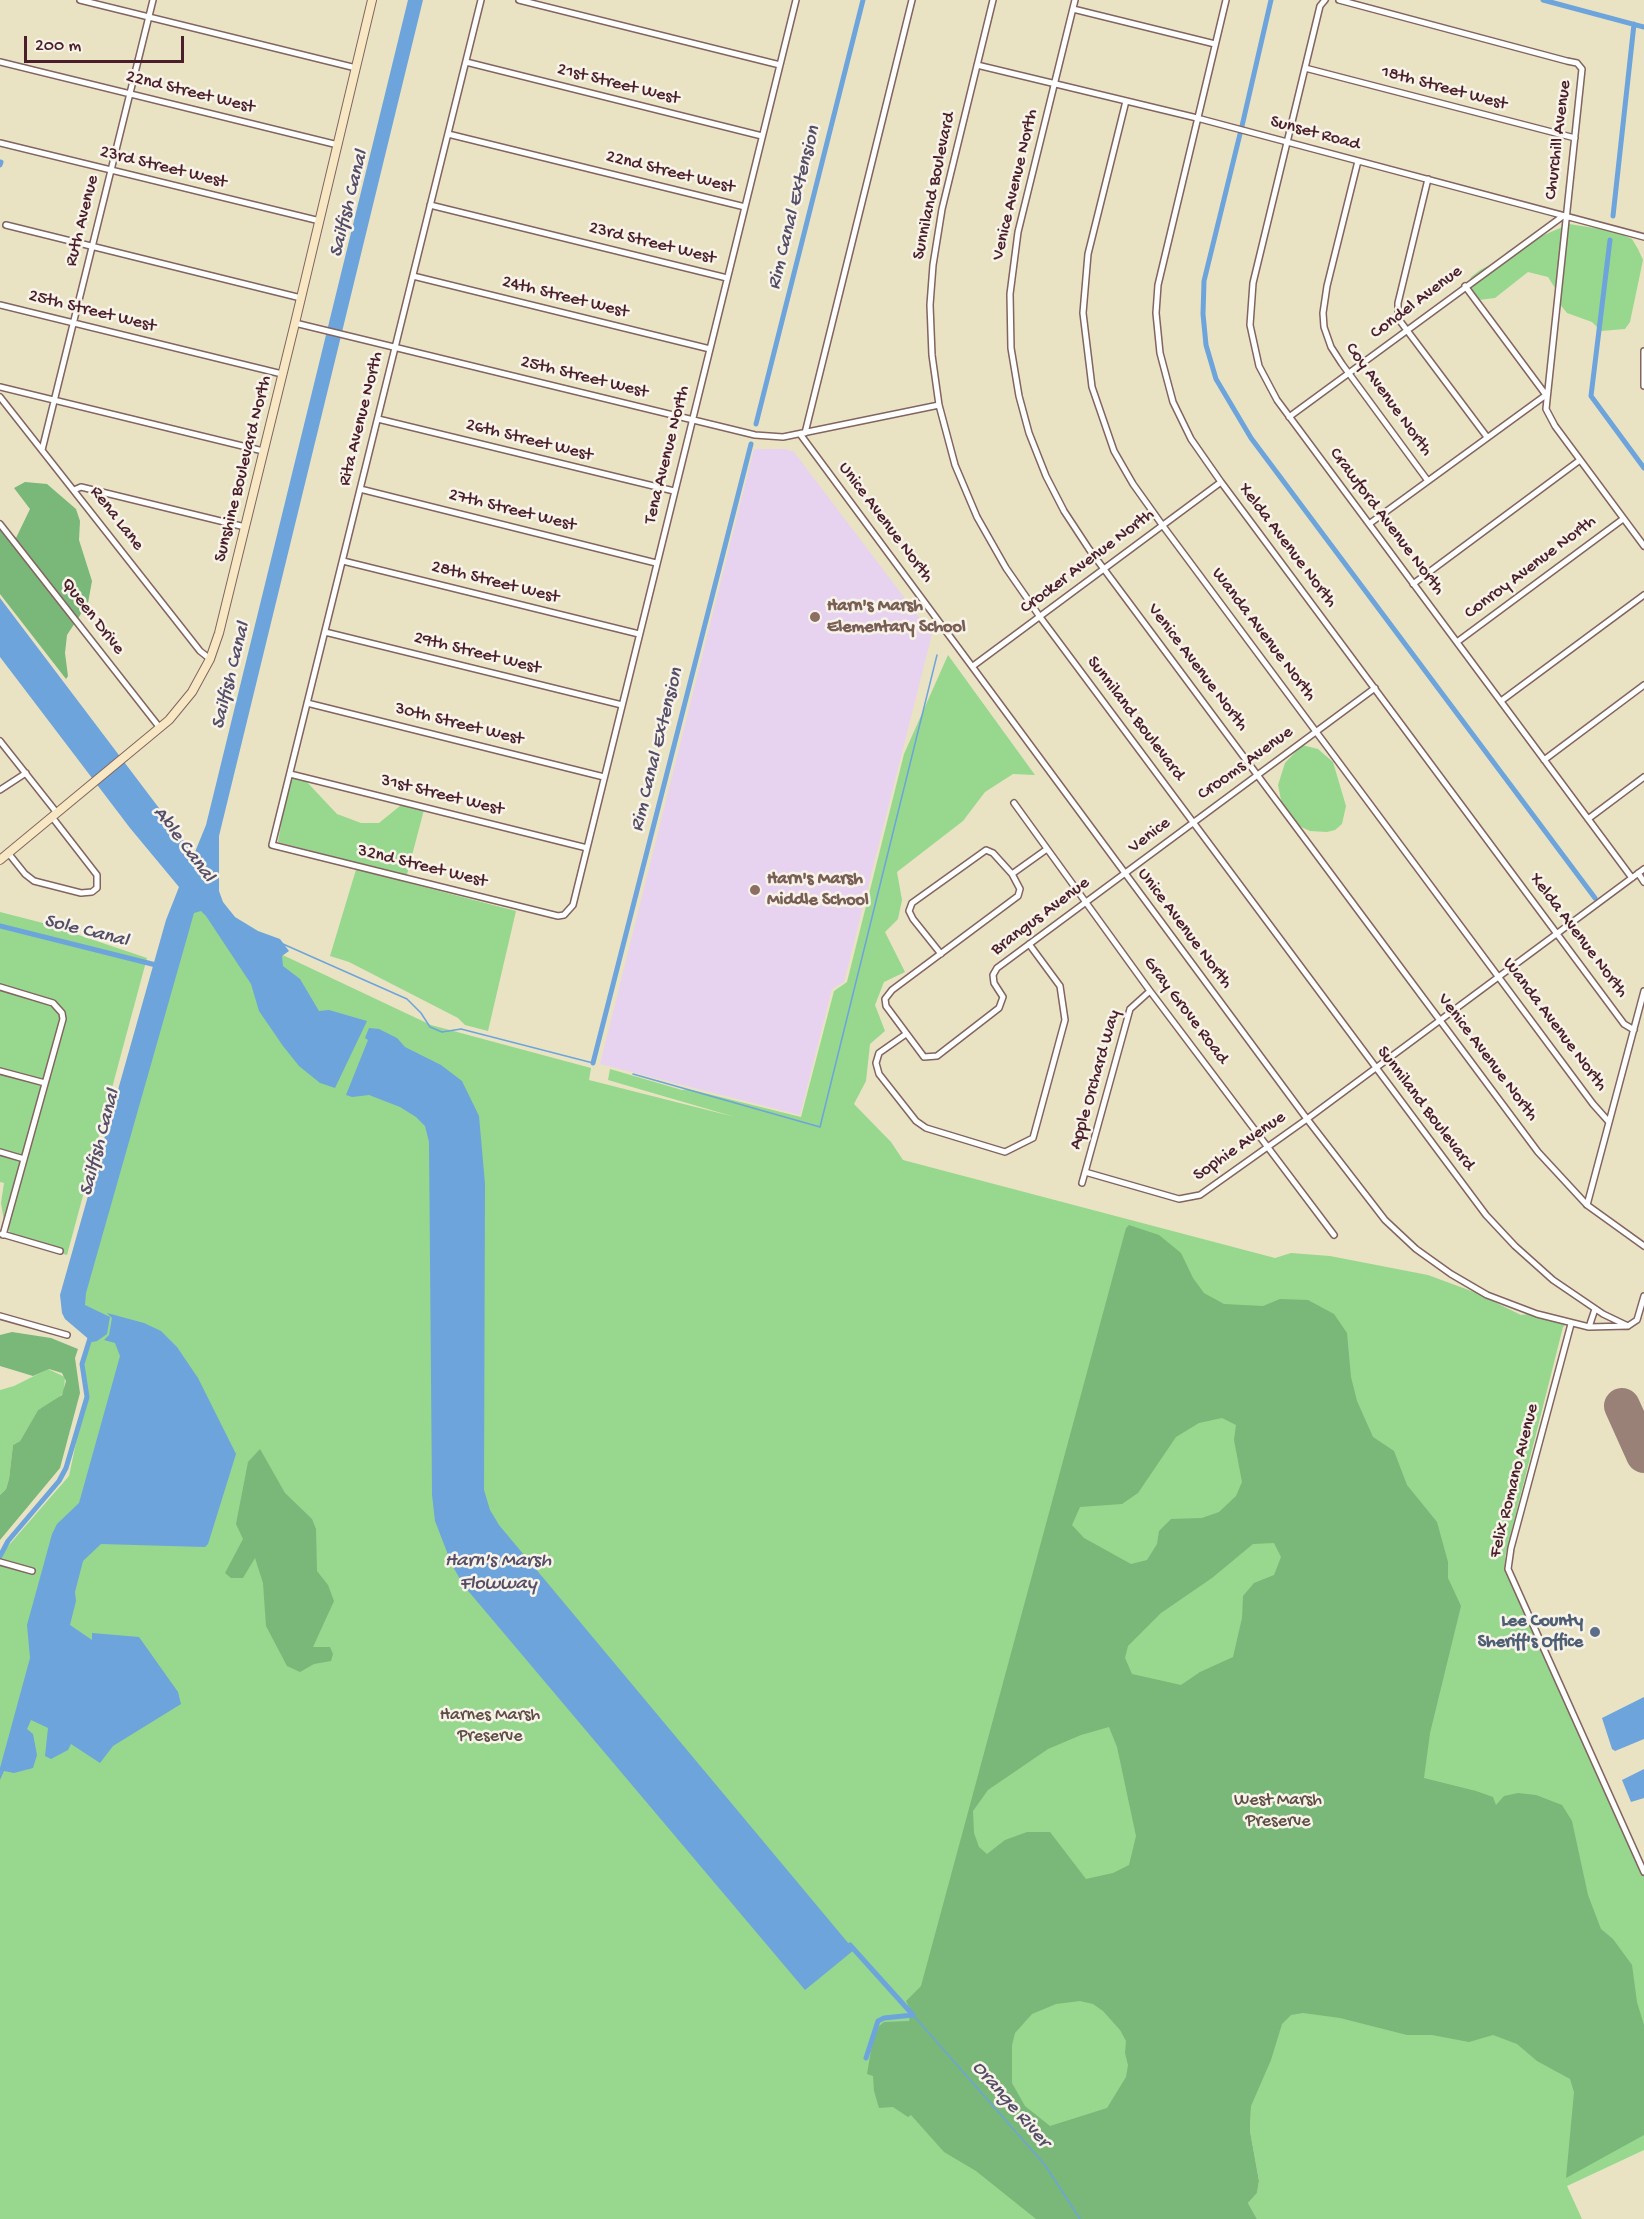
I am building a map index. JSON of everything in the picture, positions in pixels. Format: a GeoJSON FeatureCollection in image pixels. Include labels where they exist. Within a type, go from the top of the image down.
{"type":"FeatureCollection","features":[{"type":"Feature","properties":{"kind":"street"},"geometry":{"type":"LineString","coordinates":[[80,0],[356,68]]}},
{"type":"Feature","properties":{"kind":"street","name":"Ruth Avenue"},"geometry":{"type":"LineString","coordinates":[[42,450],[153,0]]}},
{"type":"Feature","properties":{"kind":"street","name":"Sunshine Boulevard North"},"geometry":{"type":"LineString","coordinates":[[0,860],[160,728],[192,692],[210,659],[245,527],[372,0]]}},
{"type":"Feature","properties":{"kind":"street","name":"Rita Avenue North"},"geometry":{"type":"LineString","coordinates":[[272,845],[481,0]]}},
{"type":"Feature","properties":{"kind":"street"},"geometry":{"type":"LineString","coordinates":[[519,0],[780,65]]}},
{"type":"Feature","properties":{"kind":"street","name":"Tena Avenue North"},"geometry":{"type":"LineString","coordinates":[[564,915],[573,904],[796,0]]}},
{"type":"Feature","properties":{"kind":"street"},"geometry":{"type":"LineString","coordinates":[[803,433],[912,0]]}},
{"type":"Feature","properties":{"kind":"street","name":"Sunniland Boulevard"},"geometry":{"type":"LineString","coordinates":[[993,0],[942,209],[933,265],[930,332],[939,405],[955,465],[977,517],[1006,568],[1041,617],[1471,1196],[1502,1233],[1553,1280],[1595,1309],[1628,1326]]}},
{"type":"Feature","properties":{"kind":"street","name":"Venice Avenue North"},"geometry":{"type":"LineString","coordinates":[[1075,0],[1015,252],[1010,309],[1011,348],[1023,412],[1042,467],[1064,511],[1104,569],[1550,1168],[1587,1204],[1644,1246]]}},
{"type":"Feature","properties":{"kind":"street","name":"Xelda Avenue North"},"geometry":{"type":"LineString","coordinates":[[1226,0],[1161,263],[1157,327],[1163,368],[1173,402],[1191,439],[1221,482],[1624,1023],[1634,1030]]}},
{"type":"Feature","properties":{"kind":"street","name":"Crawford Avenue North"},"geometry":{"type":"LineString","coordinates":[[1325,0],[1320,6],[1253,283],[1250,311],[1251,333],[1259,366],[1270,389],[1289,417],[1632,878]]}},
{"type":"Feature","properties":{"kind":"street","name":"Churchill Avenue"},"geometry":{"type":"LineString","coordinates":[[1340,0],[1568,60],[1577,63],[1582,69],[1546,395]]}},
{"type":"Feature","properties":{"kind":"street"},"geometry":{"type":"LineString","coordinates":[[1073,9],[1215,44]]}},
{"type":"Feature","properties":{"kind":"street","name":"22nd Street West"},"geometry":{"type":"LineString","coordinates":[[0,62],[338,145]]}},
{"type":"Feature","properties":{"kind":"street","name":"21st Street West"},"geometry":{"type":"LineString","coordinates":[[466,62],[762,136]]}},
{"type":"Feature","properties":{"kind":"street","name":"Sunset Road"},"geometry":{"type":"LineString","coordinates":[[977,65],[1197,118],[1644,237]]}},
{"type":"Feature","properties":{"kind":"street","name":"18th Street West"},"geometry":{"type":"LineString","coordinates":[[1305,68],[1575,138]]}},
{"type":"Feature","properties":{"kind":"street","name":"Wanda Avenue North"},"geometry":{"type":"LineString","coordinates":[[1126,101],[1088,254],[1084,288],[1085,346],[1092,387],[1106,433],[1133,484],[1163,526],[1609,1122]]}},
{"type":"Feature","properties":{"kind":"street","name":"22nd Street West"},"geometry":{"type":"LineString","coordinates":[[448,134],[745,207]]}},
{"type":"Feature","properties":{"kind":"street","name":"23rd Street West"},"geometry":{"type":"LineString","coordinates":[[0,143],[320,221]]}},
{"type":"Feature","properties":{"kind":"street","name":"Coy Avenue North"},"geometry":{"type":"LineString","coordinates":[[1358,161],[1327,286],[1323,313],[1328,340],[1348,372],[1428,481]]}},
{"type":"Feature","properties":{"kind":"street"},"geometry":{"type":"LineString","coordinates":[[1428,179],[1398,303],[1400,321],[1487,437]]}},
{"type":"Feature","properties":{"kind":"street","name":"23rd Street West"},"geometry":{"type":"LineString","coordinates":[[430,205],[727,278]]}},
{"type":"Feature","properties":{"kind":"street","name":"Condel Avenue"},"geometry":{"type":"LineString","coordinates":[[1289,417],[1565,215]]}},
{"type":"Feature","properties":{"kind":"street"},"geometry":{"type":"LineString","coordinates":[[6,225],[301,298]]}},
{"type":"Feature","properties":{"kind":"street","name":"24th Street West"},"geometry":{"type":"LineString","coordinates":[[413,276],[710,349]]}},
{"type":"Feature","properties":{"kind":"street"},"geometry":{"type":"LineString","coordinates":[[1466,286],[1546,395],[1548,415],[1644,546]]}},
{"type":"Feature","properties":{"kind":"street","name":"25th Street West"},"geometry":{"type":"LineString","coordinates":[[0,305],[282,375]]}},
{"type":"Feature","properties":{"kind":"street","name":"25th Street West"},"geometry":{"type":"LineString","coordinates":[[295,323],[763,436],[803,433],[939,405]]}},
{"type":"Feature","properties":{"kind":"street"},"geometry":{"type":"LineString","coordinates":[[1644,351],[1644,386]]}},
{"type":"Feature","properties":{"kind":"street"},"geometry":{"type":"LineString","coordinates":[[0,387],[263,451]]}},
{"type":"Feature","properties":{"kind":"street"},"geometry":{"type":"LineString","coordinates":[[1369,524],[1546,395]]}},
{"type":"Feature","properties":{"kind":"street","name":"Rena Lane"},"geometry":{"type":"LineString","coordinates":[[0,397],[200,651],[210,659]]}},
{"type":"Feature","properties":{"kind":"street","name":"26th Street West"},"geometry":{"type":"LineString","coordinates":[[378,419],[674,491]]}},
{"type":"Feature","properties":{"kind":"street","name":"Unice Avenue North"},"geometry":{"type":"LineString","coordinates":[[803,433],[1124,874],[1378,1212],[1433,1262],[1487,1295],[1530,1312],[1571,1324],[1589,1327],[1628,1326]]}},
{"type":"Feature","properties":{"kind":"street"},"geometry":{"type":"LineString","coordinates":[[1413,584],[1580,460]]}},
{"type":"Feature","properties":{"kind":"street","name":"Crocker Avenue North"},"geometry":{"type":"LineString","coordinates":[[973,666],[1221,482]]}},
{"type":"Feature","properties":{"kind":"street"},"geometry":{"type":"LineString","coordinates":[[74,490],[81,487],[245,527]]}},
{"type":"Feature","properties":{"kind":"street","name":"27th Street West"},"geometry":{"type":"LineString","coordinates":[[360,489],[656,563]]}},
{"type":"Feature","properties":{"kind":"street","name":"Conroy Avenue North"},"geometry":{"type":"LineString","coordinates":[[1456,642],[1623,519]]}},
{"type":"Feature","properties":{"kind":"street","name":"Queen Drive"},"geometry":{"type":"LineString","coordinates":[[0,524],[160,728]]}},
{"type":"Feature","properties":{"kind":"street","name":"28th Street West"},"geometry":{"type":"LineString","coordinates":[[343,561],[639,634]]}},
{"type":"Feature","properties":{"kind":"street"},"geometry":{"type":"LineString","coordinates":[[1501,701],[1644,595]]}},
{"type":"Feature","properties":{"kind":"street","name":"29th Street West"},"geometry":{"type":"LineString","coordinates":[[325,632],[622,705]]}},
{"type":"Feature","properties":{"kind":"street"},"geometry":{"type":"LineString","coordinates":[[1544,760],[1644,685]]}},
{"type":"Feature","properties":{"kind":"street","name":"Crooms Avenue"},"geometry":{"type":"LineString","coordinates":[[1193,822],[1375,688]]}},
{"type":"Feature","properties":{"kind":"street","name":"30th Street West"},"geometry":{"type":"LineString","coordinates":[[307,703],[604,777]]}},
{"type":"Feature","properties":{"kind":"street"},"geometry":{"type":"LineString","coordinates":[[0,741],[26,773],[94,869],[99,882],[97,888],[87,894],[34,881],[25,874],[9,854]]}},
{"type":"Feature","properties":{"kind":"street"},"geometry":{"type":"LineString","coordinates":[[0,790],[26,773]]}},
{"type":"Feature","properties":{"kind":"street","name":"31st Street West"},"geometry":{"type":"LineString","coordinates":[[290,774],[587,848]]}},
{"type":"Feature","properties":{"kind":"street"},"geometry":{"type":"LineString","coordinates":[[1588,819],[1644,777]]}},
{"type":"Feature","properties":{"kind":"street","name":"Gray Grove Road"},"geometry":{"type":"LineString","coordinates":[[1014,803],[1150,991],[1334,1235]]}},
{"type":"Feature","properties":{"kind":"street","name":"Venice"},"geometry":{"type":"LineString","coordinates":[[1124,874],[1193,822]]}},
{"type":"Feature","properties":{"kind":"street","name":"32nd Street West"},"geometry":{"type":"LineString","coordinates":[[272,845],[558,916],[564,915]]}},
{"type":"Feature","properties":{"kind":"street"},"geometry":{"type":"LineString","coordinates":[[941,954],[913,919],[909,911],[912,903],[986,850],[993,853],[1012,874],[1047,849]]}},
{"type":"Feature","properties":{"kind":"street","name":"Sophie Avenue"},"geometry":{"type":"LineString","coordinates":[[1085,1172],[1179,1199],[1200,1195],[1269,1147],[1644,869]]}},
{"type":"Feature","properties":{"kind":"street"},"geometry":{"type":"LineString","coordinates":[[1638,873],[1644,882]]}},
{"type":"Feature","properties":{"kind":"street","name":"Brangus Avenue"},"geometry":{"type":"LineString","coordinates":[[1012,874],[1020,889],[1018,896],[892,990],[885,999],[886,1006],[924,1057],[937,1056],[999,1008],[1003,997],[994,983],[993,975],[997,968],[1124,874]]}},
{"type":"Feature","properties":{"kind":"street"},"geometry":{"type":"LineString","coordinates":[[906,1034],[879,1053],[876,1064],[879,1074],[916,1121],[926,1128],[1005,1152],[1034,1138],[1065,1020],[1060,986],[1029,944]]}},
{"type":"Feature","properties":{"kind":"street"},"geometry":{"type":"LineString","coordinates":[[0,987],[48,1001],[63,1013],[2,1234],[60,1251]]}},
{"type":"Feature","properties":{"kind":"street","name":"Apple Orchard Way"},"geometry":{"type":"LineString","coordinates":[[1082,1183],[1130,1009],[1150,991]]}},
{"type":"Feature","properties":{"kind":"street"},"geometry":{"type":"LineString","coordinates":[[1587,1204],[1644,992]]}},
{"type":"Feature","properties":{"kind":"street"},"geometry":{"type":"LineString","coordinates":[[0,1071],[45,1083]]}},
{"type":"Feature","properties":{"kind":"street"},"geometry":{"type":"LineString","coordinates":[[0,1152],[24,1159]]}},
{"type":"Feature","properties":{"kind":"street"},"geometry":{"type":"LineString","coordinates":[[1628,1326],[1637,1320],[1644,1296]]}},
{"type":"Feature","properties":{"kind":"street"},"geometry":{"type":"LineString","coordinates":[[1589,1327],[1595,1309]]}},
{"type":"Feature","properties":{"kind":"street"},"geometry":{"type":"LineString","coordinates":[[0,1316],[67,1335]]}},
{"type":"Feature","properties":{"kind":"street","name":"Felix Romano Avenue"},"geometry":{"type":"LineString","coordinates":[[1571,1324],[1510,1548],[1508,1569],[1644,1872]]}},
{"type":"Feature","properties":{"kind":"street"},"geometry":{"type":"LineString","coordinates":[[1,1562],[32,1571]]}},
{"type":"Feature","properties":{"kind":"shaded area","name":"Harn's Marsh Middle School"},"geometry":{"type":"Polygon","coordinates":[[[754,449],[786,449],[794,452],[932,634],[844,982],[832,989],[800,1115],[600,1064],[754,449]]]}},
{"type":"Feature","properties":{"kind":"green space"},"geometry":{"type":"Polygon","coordinates":[[[1569,224],[1614,231],[1632,239],[1638,249],[1643,260],[1630,322],[1625,329],[1601,331],[1592,322],[1567,313],[1559,303],[1555,288],[1548,277],[1528,272],[1495,298],[1479,300],[1473,295],[1468,286],[1471,277],[1480,270],[1498,261],[1508,251],[1569,224]]]}},
{"type":"Feature","properties":{"kind":"green space"},"geometry":{"type":"Polygon","coordinates":[[[25,482],[47,484],[76,509],[80,521],[79,540],[92,581],[88,603],[67,635],[65,653],[68,676],[66,679],[0,594],[0,522],[16,538],[30,509],[14,488],[25,482]]]}},
{"type":"Feature","properties":{"kind":"green space","name":"Harnes Marsh Preserve"},"geometry":{"type":"Polygon","coordinates":[[[948,655],[1035,775],[1013,774],[985,792],[963,821],[897,872],[902,900],[898,919],[885,932],[905,972],[884,982],[875,1005],[885,1031],[870,1044],[866,1081],[854,1104],[891,1142],[903,1160],[1275,1258],[1291,1253],[1330,1256],[1428,1275],[1474,1292],[1521,1315],[1546,1312],[1567,1323],[1563,1327],[1505,1557],[1644,1875],[1644,2150],[1567,2186],[1582,2219],[1257,2219],[1248,2203],[1257,2193],[1259,2181],[1250,2131],[1251,2107],[1199,2219],[0,2219],[0,1561],[2,1553],[69,1476],[86,1395],[84,1359],[95,1319],[76,1302],[200,887],[234,932],[431,1025],[591,1068],[589,1080],[735,1117],[608,1080],[610,1069],[682,1090],[688,1089],[801,1117],[834,991],[847,982],[904,754],[948,655]]]}},
{"type":"Feature","properties":{"kind":"green space"},"geometry":{"type":"Polygon","coordinates":[[[1302,745],[1318,749],[1333,762],[1346,806],[1342,824],[1335,830],[1310,831],[1297,825],[1282,805],[1278,785],[1285,763],[1302,745]]]}},
{"type":"Feature","properties":{"kind":"green space"},"geometry":{"type":"Polygon","coordinates":[[[290,773],[304,779],[337,814],[361,823],[379,823],[406,801],[425,806],[405,882],[516,911],[488,1031],[465,1025],[458,1018],[349,962],[330,956],[358,863],[278,842],[290,773]]]}},
{"type":"Feature","properties":{"kind":"green space"},"geometry":{"type":"Polygon","coordinates":[[[0,912],[43,923],[147,958],[67,1255],[20,1241],[12,1236],[4,1221],[1,1203],[4,1183],[0,1182],[0,912]]]}},
{"type":"Feature","properties":{"kind":"green space","name":"West Marsh Preserve"},"geometry":{"type":"Polygon","coordinates":[[[1129,1225],[1159,1235],[1181,1253],[1193,1278],[1204,1293],[1224,1304],[1263,1306],[1280,1299],[1308,1300],[1334,1314],[1347,1333],[1351,1377],[1357,1401],[1373,1437],[1394,1451],[1407,1485],[1437,1522],[1448,1562],[1448,1578],[1461,1606],[1430,1733],[1424,1778],[1493,1797],[1496,1805],[1504,1796],[1518,1793],[1536,1795],[1562,1805],[1572,1821],[1588,1895],[1601,1929],[1613,1939],[1632,1965],[1637,2002],[1644,2025],[1644,2135],[1566,2178],[1574,2092],[1570,2079],[1537,2061],[1517,2044],[1493,2035],[1469,2042],[1432,2035],[1407,2035],[1340,2018],[1303,2013],[1291,2015],[1282,2024],[1271,2060],[1251,2106],[1250,2131],[1259,2181],[1257,2193],[1248,2203],[1257,2219],[1036,2219],[976,2171],[944,2152],[911,2115],[908,2117],[893,2107],[879,2108],[873,2076],[867,2074],[871,2050],[878,2027],[884,2022],[909,2021],[911,2011],[906,2001],[921,1986],[1126,1228],[1129,1225]],[[1222,1418],[1199,1423],[1176,1437],[1138,1493],[1122,1504],[1080,1507],[1072,1525],[1084,1538],[1131,1564],[1147,1560],[1157,1544],[1159,1531],[1171,1519],[1202,1518],[1219,1512],[1236,1496],[1242,1482],[1234,1440],[1236,1425],[1222,1418]],[[1274,1543],[1253,1544],[1212,1578],[1161,1613],[1128,1646],[1125,1658],[1132,1674],[1181,1685],[1200,1672],[1233,1657],[1242,1618],[1243,1596],[1254,1583],[1274,1575],[1281,1557],[1274,1543]],[[1109,1727],[1081,1735],[1048,1749],[988,1790],[973,1811],[974,1833],[979,1847],[987,1854],[1005,1840],[1027,1832],[1050,1832],[1086,1879],[1113,1873],[1129,1865],[1136,1836],[1117,1747],[1109,1727]],[[1080,2001],[1056,2004],[1032,2014],[1015,2033],[1012,2045],[1012,2083],[1025,2106],[1050,2126],[1107,2108],[1126,2077],[1128,2065],[1125,2053],[1126,2041],[1120,2030],[1103,2011],[1093,2004],[1080,2001]]]}},
{"type":"Feature","properties":{"kind":"green space"},"geometry":{"type":"Polygon","coordinates":[[[12,1332],[51,1338],[78,1349],[75,1358],[80,1393],[60,1468],[0,1540],[0,1495],[6,1489],[9,1479],[13,1445],[20,1441],[38,1410],[62,1395],[66,1381],[62,1373],[49,1369],[33,1376],[0,1366],[0,1335],[12,1332]]]}},
{"type":"Feature","properties":{"kind":"green space"},"geometry":{"type":"Polygon","coordinates":[[[48,1369],[65,1377],[64,1391],[59,1398],[38,1410],[20,1441],[13,1445],[9,1479],[6,1489],[0,1495],[0,1390],[14,1386],[48,1369]]]}},
{"type":"Feature","properties":{"kind":"green space"},"geometry":{"type":"Polygon","coordinates":[[[260,1449],[285,1493],[312,1519],[316,1529],[317,1571],[328,1585],[334,1601],[313,1647],[330,1647],[333,1654],[331,1661],[314,1664],[300,1672],[287,1666],[266,1626],[263,1583],[255,1558],[243,1578],[231,1578],[225,1573],[243,1539],[236,1524],[248,1462],[260,1449]]]}},
{"type":"Feature","properties":{"kind":"water","name":"Able Canal"},"geometry":{"type":"Polygon","coordinates":[[[408,0],[423,0],[219,836],[219,891],[223,902],[235,917],[258,931],[280,939],[289,951],[282,956],[283,966],[300,979],[319,1011],[329,1010],[367,1021],[335,1088],[320,1083],[299,1066],[259,1011],[251,984],[206,916],[201,911],[194,913],[86,1293],[85,1305],[110,1317],[107,1334],[92,1342],[65,1319],[60,1295],[166,920],[179,887],[130,828],[0,657],[0,598],[190,849],[195,852],[206,825],[408,0]]]}},
{"type":"Feature","properties":{"kind":"water","name":"Harn's Marsh Flowway"},"geometry":{"type":"Polygon","coordinates":[[[369,1028],[379,1029],[397,1038],[405,1047],[441,1065],[462,1081],[479,1116],[485,1184],[484,1490],[490,1510],[499,1525],[854,1950],[805,1990],[464,1586],[452,1565],[435,1521],[432,1495],[429,1142],[425,1126],[400,1107],[369,1095],[352,1097],[346,1095],[368,1040],[365,1038],[369,1028]]]}},
{"type":"Feature","properties":{"kind":"water"},"geometry":{"type":"Polygon","coordinates":[[[107,1313],[144,1323],[161,1331],[177,1347],[198,1378],[236,1454],[208,1544],[205,1547],[101,1544],[83,1561],[75,1592],[76,1601],[70,1625],[92,1640],[92,1633],[139,1637],[178,1692],[181,1704],[113,1746],[100,1763],[71,1744],[68,1750],[51,1759],[45,1756],[48,1728],[31,1720],[27,1729],[33,1734],[37,1755],[33,1768],[14,1773],[4,1771],[0,1780],[0,1768],[30,1658],[27,1625],[52,1534],[57,1524],[79,1503],[120,1356],[115,1343],[104,1340],[109,1335],[112,1318],[107,1313]]]}},
{"type":"Feature","properties":{"kind":"water"},"geometry":{"type":"Polygon","coordinates":[[[1644,1697],[1644,1739],[1615,1751],[1612,1749],[1602,1718],[1644,1697]]]}},
{"type":"Feature","properties":{"kind":"water"},"geometry":{"type":"Polygon","coordinates":[[[1644,1769],[1644,1798],[1631,1802],[1622,1780],[1644,1769]]]}},
{"type":"Feature","properties":{"kind":"waterway","name":"Rim Canal Extension"},"geometry":{"type":"LineString","coordinates":[[756,424],[863,0]]}},
{"type":"Feature","properties":{"kind":"waterway"},"geometry":{"type":"LineString","coordinates":[[1242,126],[1271,0]]}},
{"type":"Feature","properties":{"kind":"waterway"},"geometry":{"type":"LineString","coordinates":[[1543,0],[1644,27]]}},
{"type":"Feature","properties":{"kind":"waterway"},"geometry":{"type":"LineString","coordinates":[[1613,216],[1634,24]]}},
{"type":"Feature","properties":{"kind":"waterway"},"geometry":{"type":"LineString","coordinates":[[1240,134],[1204,281],[1203,314],[1206,345],[1216,379],[1251,438],[1595,898]]}},
{"type":"Feature","properties":{"kind":"waterway"},"geometry":{"type":"LineString","coordinates":[[1610,240],[1591,396],[1644,468]]}},
{"type":"Feature","properties":{"kind":"waterway","name":"Rim Canal Extension"},"geometry":{"type":"LineString","coordinates":[[593,1063],[751,444]]}},
{"type":"Feature","properties":{"kind":"waterway"},"geometry":{"type":"LineString","coordinates":[[633,1074],[820,1127],[937,655]]}},
{"type":"Feature","properties":{"kind":"waterway","name":"Sole Canal"},"geometry":{"type":"LineString","coordinates":[[0,926],[160,966]]}},
{"type":"Feature","properties":{"kind":"waterway"},"geometry":{"type":"LineString","coordinates":[[283,944],[407,999],[421,1013],[430,1027],[442,1032],[461,1029],[593,1063]]}},
{"type":"Feature","properties":{"kind":"waterway"},"geometry":{"type":"LineString","coordinates":[[0,1556],[8,1541],[59,1481],[66,1468],[87,1397],[82,1364],[91,1335]]}},
{"type":"Feature","properties":{"kind":"waterway"},"geometry":{"type":"LineString","coordinates":[[850,1945],[913,2015]]}},
{"type":"Feature","properties":{"kind":"waterway","name":"Orange River"},"geometry":{"type":"LineString","coordinates":[[913,2015],[1045,2165],[1080,2219]]}},
{"type":"Feature","properties":{"kind":"waterway"},"geometry":{"type":"LineString","coordinates":[[866,2058],[878,2021],[884,2018],[913,2015]]}},
{"type":"Feature","properties":{"kind":"runway"},"geometry":{"type":"LineString","coordinates":[[1622,1406],[1644,1455]]}},
{"type":"Feature","properties":{"kind":"place","name":"Harn's Marsh Elementary School"},"geometry":{"type":"Point","coordinates":[815,617]}},
{"type":"Feature","properties":{"kind":"place","name":"Harn's Marsh Middle School"},"geometry":{"type":"Point","coordinates":[755,890]}},
{"type":"Feature","properties":{"kind":"place","name":"Lee County Sheriff's Office"},"geometry":{"type":"Point","coordinates":[1595,1632]}},
{"type":"Feature","properties":{"kind":"water label","name":"Sailfish Canal"},"geometry":{"type":"Point","coordinates":[350,204]}},
{"type":"Feature","properties":{"kind":"water label","name":"Sailfish Canal"},"geometry":{"type":"Point","coordinates":[232,676]}},
{"type":"Feature","properties":{"kind":"water label","name":"Sailfish Canal"},"geometry":{"type":"Point","coordinates":[101,1143]}}]}
